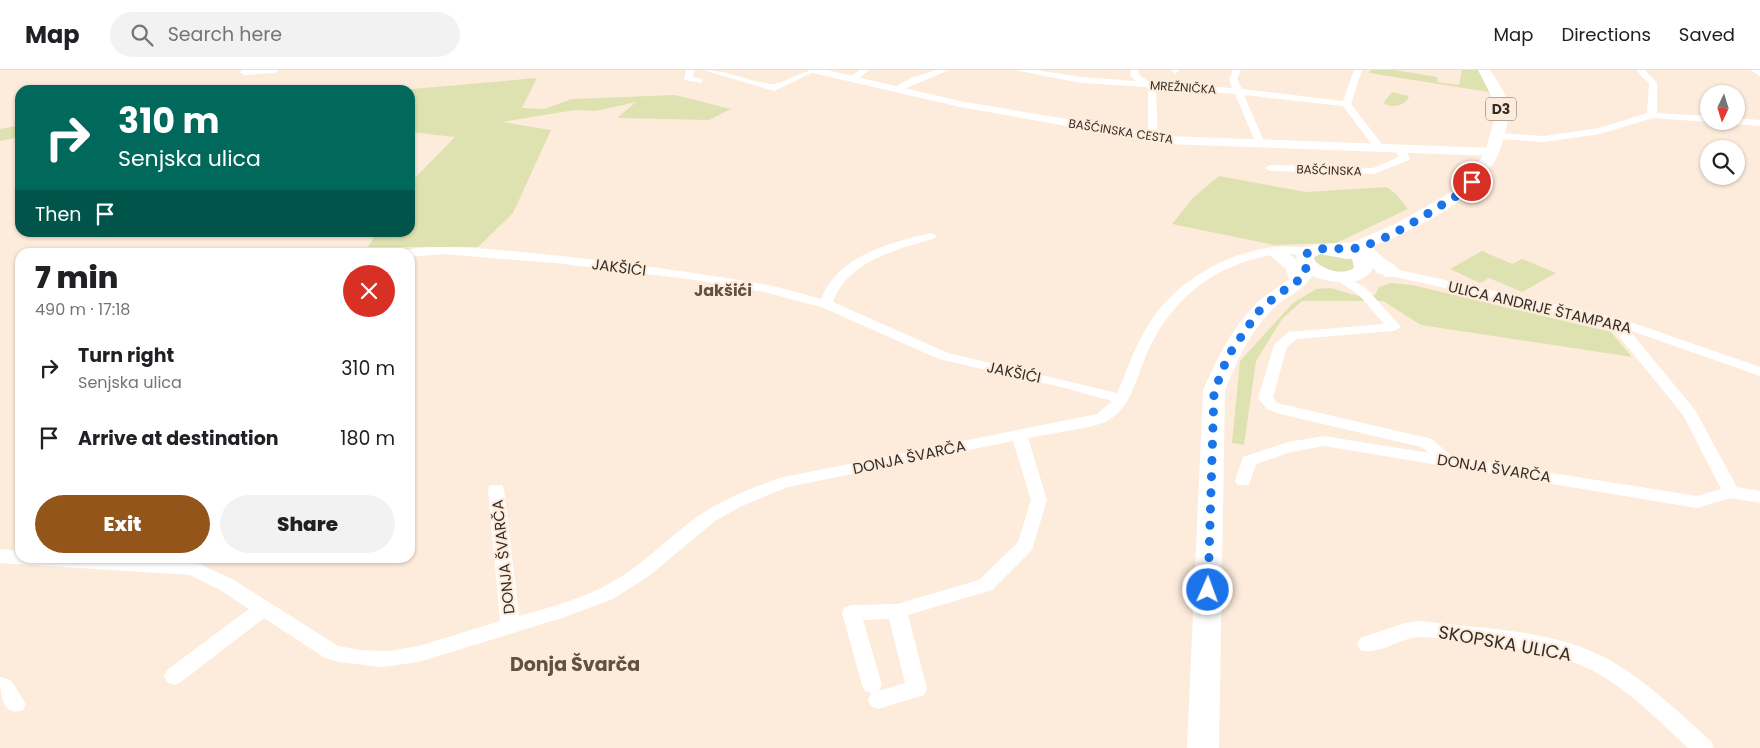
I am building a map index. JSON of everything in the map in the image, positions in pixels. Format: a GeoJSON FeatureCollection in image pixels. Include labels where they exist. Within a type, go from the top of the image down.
{"type":"FeatureCollection","features":[{"type":"Feature","properties":{"kind":"main road","name":"D3"},"geometry":{"type":"LineString","coordinates":[[1203,748],[1214,392],[1228,356],[1258,312],[1310,266],[1316,278],[1359,266],[1463,192],[1489,159],[1501,120],[1501,101],[1484,70]]}},
{"type":"Feature","properties":{"kind":"main road"},"geometry":{"type":"LineString","coordinates":[[1271,254],[1294,267],[1310,266],[1351,255],[1359,266],[1374,261],[1398,275]]}},
{"type":"Feature","properties":{"kind":"street"},"geometry":{"type":"LineString","coordinates":[[244,72],[275,70]]}},
{"type":"Feature","properties":{"kind":"street"},"geometry":{"type":"LineString","coordinates":[[691,70],[687,78],[699,81]]}},
{"type":"Feature","properties":{"kind":"street"},"geometry":{"type":"LineString","coordinates":[[707,70],[774,88],[814,70]]}},
{"type":"Feature","properties":{"kind":"street","name":"BAŠĆINSKA CESTA"},"geometry":{"type":"LineString","coordinates":[[814,70],[1001,112],[1153,138],[1456,151],[1474,157],[1489,159]]}},
{"type":"Feature","properties":{"kind":"street"},"geometry":{"type":"LineString","coordinates":[[853,79],[865,70]]}},
{"type":"Feature","properties":{"kind":"street"},"geometry":{"type":"LineString","coordinates":[[896,89],[914,80],[945,70]]}},
{"type":"Feature","properties":{"kind":"street","name":"MREŽNIČKA"},"geometry":{"type":"LineString","coordinates":[[1019,70],[1081,80],[1236,91],[1346,104]]}},
{"type":"Feature","properties":{"kind":"street"},"geometry":{"type":"LineString","coordinates":[[1135,70],[1134,76],[1138,80],[1150,85],[1153,96],[1153,138]]}},
{"type":"Feature","properties":{"kind":"street"},"geometry":{"type":"LineString","coordinates":[[1236,70],[1233,79],[1236,91],[1260,144]]}},
{"type":"Feature","properties":{"kind":"street"},"geometry":{"type":"LineString","coordinates":[[1358,70],[1346,104],[1380,148]]}},
{"type":"Feature","properties":{"kind":"street"},"geometry":{"type":"LineString","coordinates":[[1640,70],[1653,83],[1652,115]]}},
{"type":"Feature","properties":{"kind":"street"},"geometry":{"type":"LineString","coordinates":[[1754,70],[1760,74]]}},
{"type":"Feature","properties":{"kind":"street"},"geometry":{"type":"LineString","coordinates":[[1497,136],[1544,139],[1600,131],[1652,115],[1700,118]]}},
{"type":"Feature","properties":{"kind":"street"},"geometry":{"type":"LineString","coordinates":[[1745,122],[1760,123]]}},
{"type":"Feature","properties":{"kind":"street","name":"BAŠĆINSKA"},"geometry":{"type":"LineString","coordinates":[[1270,168],[1374,171],[1405,158],[1399,149]]}},
{"type":"Feature","properties":{"kind":"street"},"geometry":{"type":"LineString","coordinates":[[826,304],[833,286],[848,271],[874,255],[931,236]]}},
{"type":"Feature","properties":{"kind":"street","name":"JAKŠIĆI"},"geometry":{"type":"LineString","coordinates":[[415,253],[443,250],[476,251],[696,276],[764,288],[826,304],[944,356],[1064,383],[1122,399]]}},
{"type":"Feature","properties":{"kind":"street","name":"DONJA ŠVARČA"},"geometry":{"type":"LineString","coordinates":[[195,563],[332,652],[349,658],[372,660],[433,649],[578,606],[619,588],[648,568],[709,517],[753,495],[785,482],[1102,418],[1111,413],[1122,399],[1144,344],[1174,298],[1216,272],[1271,254],[1310,266]]}},
{"type":"Feature","properties":{"kind":"street"},"geometry":{"type":"LineString","coordinates":[[1359,266],[1394,327],[1293,335],[1281,345],[1264,398],[1266,402],[1285,412],[1426,443],[1439,452],[1446,460]]}},
{"type":"Feature","properties":{"kind":"street","name":"ULICA ANDRIJE ŠTAMPARA"},"geometry":{"type":"LineString","coordinates":[[1359,266],[1535,302],[1614,321],[1722,357],[1760,372]]}},
{"type":"Feature","properties":{"kind":"street"},"geometry":{"type":"LineString","coordinates":[[1614,321],[1690,413],[1731,492]]}},
{"type":"Feature","properties":{"kind":"street"},"geometry":{"type":"LineString","coordinates":[[898,611],[917,690],[875,692],[851,613],[898,611],[985,584],[1026,545],[1039,500],[1019,434]]}},
{"type":"Feature","properties":{"kind":"street","name":"DONJA ŠVARČA"},"geometry":{"type":"LineString","coordinates":[[1243,481],[1249,461],[1288,447],[1324,441],[1697,502],[1731,492],[1760,497]]}},
{"type":"Feature","properties":{"kind":"street","name":"DONJA ŠVARČA"},"geometry":{"type":"LineString","coordinates":[[496,488],[510,626]]}},
{"type":"Feature","properties":{"kind":"street","name":"DONJA ŠVARČA"},"geometry":{"type":"LineString","coordinates":[[0,556],[15,557]]}},
{"type":"Feature","properties":{"kind":"street"},"geometry":{"type":"LineString","coordinates":[[174,676],[264,608]]}},
{"type":"Feature","properties":{"kind":"street","name":"SKOPSKA ULICA"},"geometry":{"type":"LineString","coordinates":[[1367,644],[1405,631],[1420,629],[1560,649],[1590,660],[1632,686],[1703,748]]}},
{"type":"Feature","properties":{"kind":"street"},"geometry":{"type":"LineString","coordinates":[[0,686],[4,686],[16,704]]}},
{"type":"Feature","properties":{"kind":"green space"},"geometry":{"type":"Polygon","coordinates":[[[1371,70],[1395,70],[1437,77],[1437,82],[1459,85],[1462,70],[1485,70],[1495,93],[1369,73],[1371,70]]]}},
{"type":"Feature","properties":{"kind":"green space"},"geometry":{"type":"Polygon","coordinates":[[[537,78],[522,108],[544,109],[572,99],[675,95],[731,109],[709,120],[617,118],[636,102],[596,111],[575,110],[502,122],[551,130],[513,213],[478,247],[368,247],[374,237],[415,237],[415,178],[455,137],[415,133],[415,89],[537,78]]]}},
{"type":"Feature","properties":{"kind":"green space"},"geometry":{"type":"Polygon","coordinates":[[[1392,92],[1409,96],[1405,102],[1398,106],[1390,106],[1383,103],[1392,92]]]}},
{"type":"Feature","properties":{"kind":"green space"},"geometry":{"type":"Polygon","coordinates":[[[15,126],[15,138],[0,141],[0,129],[15,126]]]}},
{"type":"Feature","properties":{"kind":"green space"},"geometry":{"type":"Polygon","coordinates":[[[1219,176],[1306,192],[1387,187],[1396,194],[1408,209],[1336,243],[1274,245],[1172,224],[1193,198],[1219,176]]]}},
{"type":"Feature","properties":{"kind":"green space"},"geometry":{"type":"Polygon","coordinates":[[[1482,251],[1512,264],[1522,259],[1556,273],[1522,292],[1489,278],[1480,283],[1450,269],[1482,251]]]}},
{"type":"Feature","properties":{"kind":"green space"},"geometry":{"type":"Polygon","coordinates":[[[1318,253],[1345,256],[1355,262],[1357,269],[1343,274],[1315,266],[1313,255],[1318,253]]]}},
{"type":"Feature","properties":{"kind":"green space"},"geometry":{"type":"Polygon","coordinates":[[[1391,283],[1412,285],[1611,332],[1632,357],[1421,325],[1383,301],[1302,301],[1282,319],[1256,361],[1244,445],[1232,443],[1240,361],[1293,303],[1316,289],[1331,288],[1361,297],[1375,295],[1379,287],[1391,283]]]}},
{"type":"Feature","properties":{"kind":"district","name":"Jakšići"},"geometry":{"type":"Point","coordinates":[723,290]}},
{"type":"Feature","properties":{"kind":"district","name":"Donja Švarča"},"geometry":{"type":"Point","coordinates":[575,664]}},
{"type":"Feature","properties":{"kind":"route"},"geometry":{"type":"LineString","coordinates":[[1208,590],[1214,392],[1228,356],[1258,312],[1276,296],[1303,277],[1307,264],[1304,260],[1305,255],[1309,252],[1323,249],[1357,248],[1368,244],[1401,228],[1463,192],[1472,182]]}}]}
